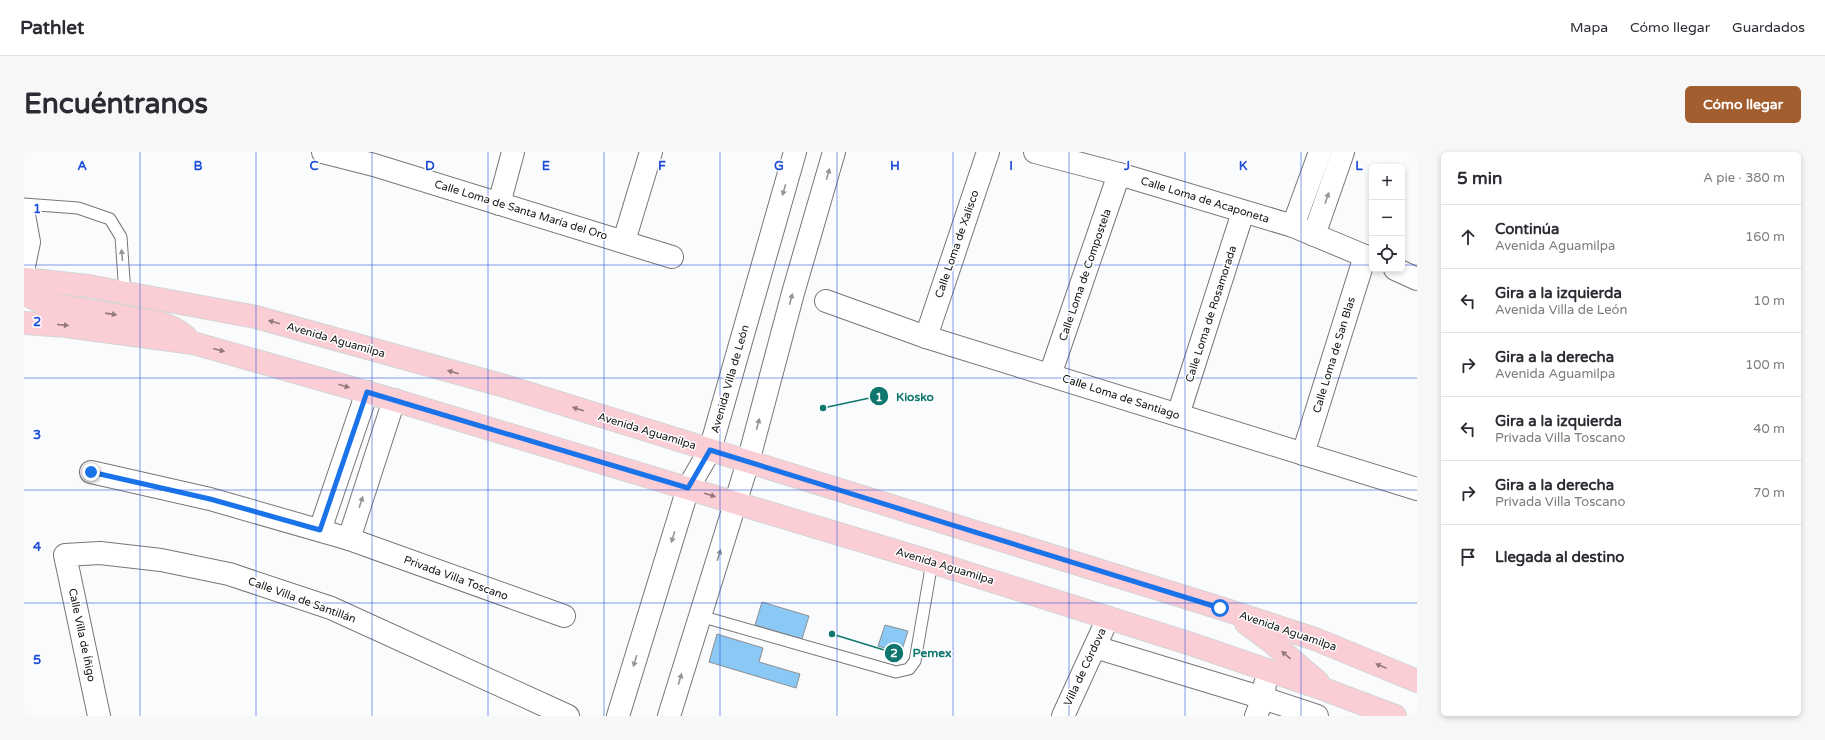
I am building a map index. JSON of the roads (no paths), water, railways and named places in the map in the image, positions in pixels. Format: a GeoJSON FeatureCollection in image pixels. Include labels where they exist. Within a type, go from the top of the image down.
{"type":"FeatureCollection","features":[{"type":"Feature","properties":{"kind":"main road","name":"Avenida Aguamilpa"},"geometry":{"type":"LineString","coordinates":[[24,279],[88,286],[256,317],[508,387],[1220,608],[1315,639],[1417,682]]}},
{"type":"Feature","properties":{"kind":"main road"},"geometry":{"type":"LineString","coordinates":[[24,286],[31,297],[44,303],[65,308],[134,317],[168,325],[179,331],[193,343]]}},
{"type":"Feature","properties":{"kind":"main road","name":"Avenida Aguamilpa"},"geometry":{"type":"LineString","coordinates":[[24,323],[66,326],[193,343],[367,392],[932,562],[1267,669],[1395,716]]}},
{"type":"Feature","properties":{"kind":"main road"},"geometry":{"type":"LineString","coordinates":[[1220,608],[1250,625],[1326,690]]}},
{"type":"Feature","properties":{"kind":"street","name":"Calle Loma de Santa María del Oro"},"geometry":{"type":"LineString","coordinates":[[323,152],[376,158],[499,204],[624,241],[672,257]]}},
{"type":"Feature","properties":{"kind":"street"},"geometry":{"type":"LineString","coordinates":[[499,204],[513,152]]}},
{"type":"Feature","properties":{"kind":"street"},"geometry":{"type":"LineString","coordinates":[[624,241],[651,152]]}},
{"type":"Feature","properties":{"kind":"street","name":"Avenida Villa de León"},"geometry":{"type":"LineString","coordinates":[[618,716],[688,488],[710,450],[795,152]]}},
{"type":"Feature","properties":{"kind":"street"},"geometry":{"type":"LineString","coordinates":[[671,716],[700,616],[748,462],[793,293],[834,152]]}},
{"type":"Feature","properties":{"kind":"street","name":"Calle Loma de Xalisco"},"geometry":{"type":"LineString","coordinates":[[926,337],[988,152]]}},
{"type":"Feature","properties":{"kind":"street","name":"Calle Loma de Acaponeta"},"geometry":{"type":"LineString","coordinates":[[1035,152],[1119,174],[1292,226],[1369,258]]}},
{"type":"Feature","properties":{"kind":"street"},"geometry":{"type":"LineString","coordinates":[[1292,226],[1320,152]]}},
{"type":"Feature","properties":{"kind":"street"},"geometry":{"type":"LineString","coordinates":[[1314,235],[1343,152]]}},
{"type":"Feature","properties":{"kind":"street","name":"Calle Loma de Compostela"},"geometry":{"type":"LineString","coordinates":[[1050,375],[1119,174]]}},
{"type":"Feature","properties":{"kind":"street","name":"Calle Loma de Rosamorada"},"geometry":{"type":"LineString","coordinates":[[1178,415],[1243,212]]}},
{"type":"Feature","properties":{"kind":"street"},"geometry":{"type":"LineString","coordinates":[[24,215],[29,242],[24,266]]}},
{"type":"Feature","properties":{"kind":"street","name":"Calle Loma de San Blas"},"geometry":{"type":"LineString","coordinates":[[1303,454],[1369,258]]}},
{"type":"Feature","properties":{"kind":"street"},"geometry":{"type":"LineString","coordinates":[[1402,272],[1417,279]]}},
{"type":"Feature","properties":{"kind":"street","name":"Calle Loma de Santiago"},"geometry":{"type":"LineString","coordinates":[[826,302],[926,337],[1417,489]]}},
{"type":"Feature","properties":{"kind":"street"},"geometry":{"type":"LineString","coordinates":[[320,530],[367,392]]}},
{"type":"Feature","properties":{"kind":"street"},"geometry":{"type":"LineString","coordinates":[[349,539],[394,400]]}},
{"type":"Feature","properties":{"kind":"street","name":"Privada Villa Toscano"},"geometry":{"type":"LineString","coordinates":[[91,472],[210,499],[320,530],[564,616]]}},
{"type":"Feature","properties":{"kind":"street","name":"Calle Villa de Santillán"},"geometry":{"type":"LineString","coordinates":[[65,555],[100,553],[161,560],[229,574],[331,608],[568,716]]}},
{"type":"Feature","properties":{"kind":"street","name":"Calle Villa de Íñigo"},"geometry":{"type":"LineString","coordinates":[[65,555],[99,716]]}},
{"type":"Feature","properties":{"kind":"street","name":"Villa de Córdova"},"geometry":{"type":"LineString","coordinates":[[1062,716],[1108,618]]}},
{"type":"Feature","properties":{"kind":"street"},"geometry":{"type":"LineString","coordinates":[[1095,647],[1260,707],[1317,716]]}},
{"type":"Feature","properties":{"kind":"street"},"geometry":{"type":"LineString","coordinates":[[1260,707],[1267,669]]}},
{"type":"Feature","properties":{"kind":"street"},"geometry":{"type":"LineString","coordinates":[[1284,711],[1290,677]]}},
{"type":"Feature","properties":{"kind":"lane"},"geometry":{"type":"LineString","coordinates":[[24,204],[78,208],[110,219],[121,237],[126,294]]}},
{"type":"Feature","properties":{"kind":"lane"},"geometry":{"type":"LineString","coordinates":[[700,616],[896,672],[909,669],[915,661],[932,562]]}},
{"type":"Feature","properties":{"kind":"place","name":"Kiosko"},"geometry":{"type":"Point","coordinates":[823,408]}},
{"type":"Feature","properties":{"kind":"place","name":"Pemex"},"geometry":{"type":"Point","coordinates":[832,634]}}]}
